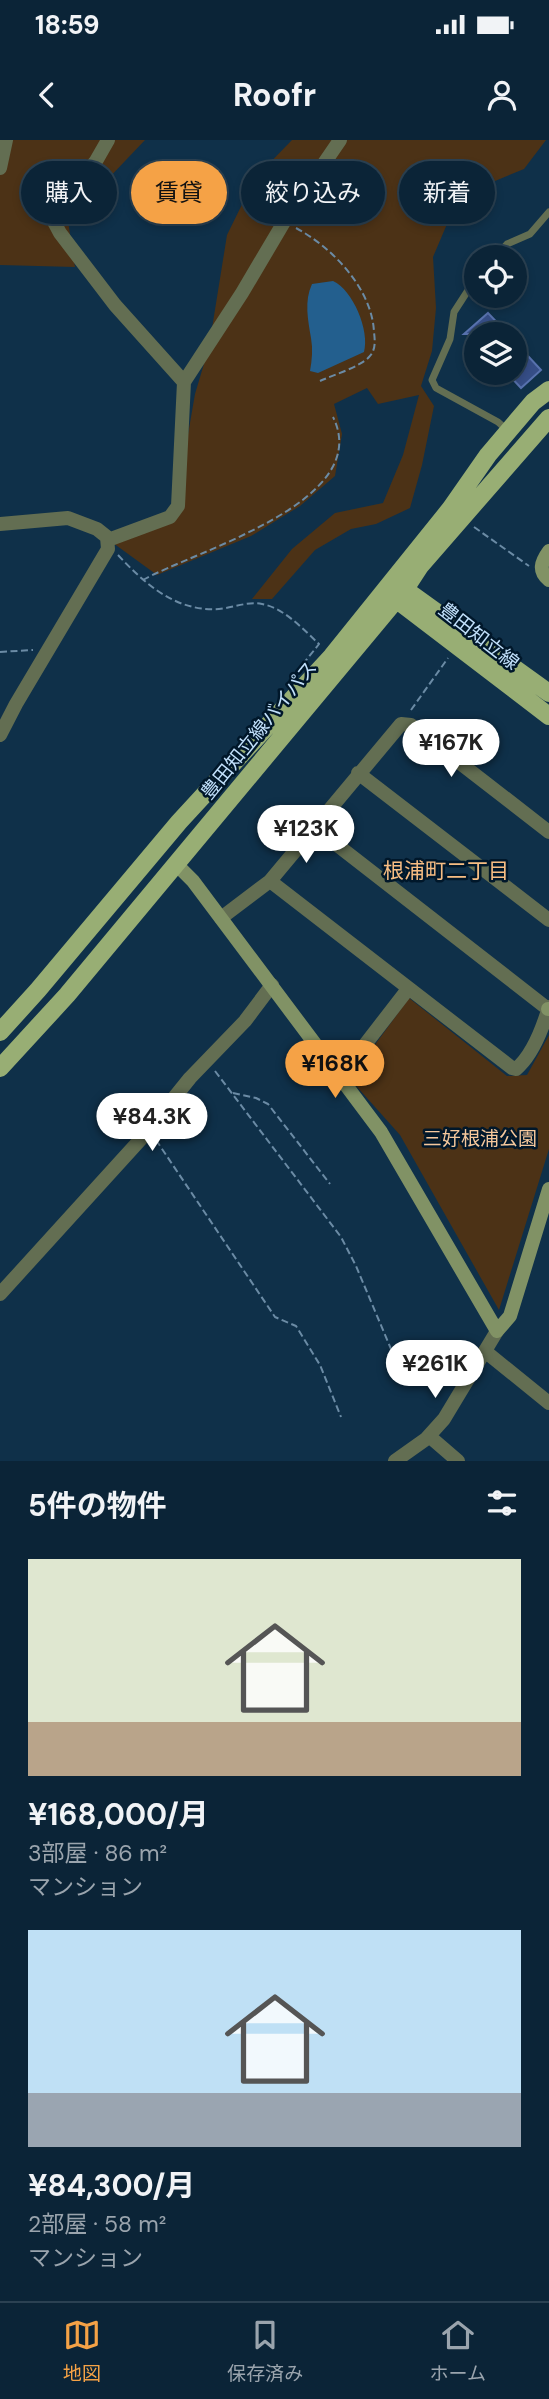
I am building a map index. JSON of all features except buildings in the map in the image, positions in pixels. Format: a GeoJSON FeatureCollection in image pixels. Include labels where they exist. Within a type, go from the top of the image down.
{"type":"FeatureCollection","features":[{"type":"Feature","properties":{"kind":"main road","name":"豊田知立線バイパス"},"geometry":{"type":"LineString","coordinates":[[0,1068],[67,995],[176,864],[394,589],[508,432],[533,402],[549,390]]}},
{"type":"Feature","properties":{"kind":"main road","name":"豊田知立線バイパス"},"geometry":{"type":"LineString","coordinates":[[0,1032],[178,822],[309,682],[361,621],[420,566],[549,418]]}},
{"type":"Feature","properties":{"kind":"main road","name":"豊田知立線"},"geometry":{"type":"LineString","coordinates":[[394,589],[457,646],[549,716]]}},
{"type":"Feature","properties":{"kind":"main road","name":"豊田知立線"},"geometry":{"type":"LineString","coordinates":[[394,589],[549,693]]}},
{"type":"Feature","properties":{"kind":"street"},"geometry":{"type":"LineString","coordinates":[[0,168],[6,140]]}},
{"type":"Feature","properties":{"kind":"street"},"geometry":{"type":"LineString","coordinates":[[108,140],[96,161],[60,202],[52,218],[60,233],[115,305],[184,382]]}},
{"type":"Feature","properties":{"kind":"street"},"geometry":{"type":"LineString","coordinates":[[326,161],[340,140]]}},
{"type":"Feature","properties":{"kind":"street"},"geometry":{"type":"LineString","coordinates":[[0,735],[108,545],[170,517],[178,506],[184,382],[283,224]]}},
{"type":"Feature","properties":{"kind":"street"},"geometry":{"type":"LineString","coordinates":[[0,523],[68,518],[97,529],[108,545]]}},
{"type":"Feature","properties":{"kind":"street"},"geometry":{"type":"LineString","coordinates":[[546,577],[542,563],[549,551]]}},
{"type":"Feature","properties":{"kind":"street"},"geometry":{"type":"LineString","coordinates":[[221,918],[270,881],[401,724],[411,725],[549,832]]}},
{"type":"Feature","properties":{"kind":"street"},"geometry":{"type":"LineString","coordinates":[[358,773],[549,919]]}},
{"type":"Feature","properties":{"kind":"street"},"geometry":{"type":"LineString","coordinates":[[270,881],[512,1068],[516,1069],[524,1060],[549,1008],[314,827]]}},
{"type":"Feature","properties":{"kind":"street"},"geometry":{"type":"LineString","coordinates":[[176,864],[272,985],[389,1145],[497,1331]]}},
{"type":"Feature","properties":{"kind":"street"},"geometry":{"type":"LineString","coordinates":[[0,1294],[148,1131],[190,1078],[245,1021],[272,985]]}},
{"type":"Feature","properties":{"kind":"street"},"geometry":{"type":"LineString","coordinates":[[340,1077],[408,989]]}},
{"type":"Feature","properties":{"kind":"street"},"geometry":{"type":"LineString","coordinates":[[395,1461],[429,1436],[444,1419],[497,1331],[510,1317],[549,1189]]}},
{"type":"Feature","properties":{"kind":"street"},"geometry":{"type":"LineString","coordinates":[[486,1352],[549,1403]]}},
{"type":"Feature","properties":{"kind":"street"},"geometry":{"type":"LineString","coordinates":[[429,1436],[458,1461]]}},
{"type":"Feature","properties":{"kind":"lane"},"geometry":{"type":"LineString","coordinates":[[505,245],[530,234],[549,212]]}},
{"type":"Feature","properties":{"kind":"lane"},"geometry":{"type":"LineString","coordinates":[[464,297],[454,312],[450,338],[432,380],[436,388],[498,422],[508,432]]}},
{"type":"Feature","properties":{"kind":"path"},"geometry":{"type":"LineString","coordinates":[[287,224],[320,243],[345,268],[357,284],[373,321],[375,345],[369,357],[320,381]]}},
{"type":"Feature","properties":{"kind":"path"},"geometry":{"type":"LineString","coordinates":[[142,580],[239,538],[319,486],[330,472],[339,449],[340,434],[333,416]]}},
{"type":"Feature","properties":{"kind":"path"},"geometry":{"type":"LineString","coordinates":[[462,518],[546,577]]}},
{"type":"Feature","properties":{"kind":"path"},"geometry":{"type":"LineString","coordinates":[[108,545],[152,589],[186,605],[219,609],[263,604],[286,616],[319,643],[300,667],[300,674],[309,682]]}},
{"type":"Feature","properties":{"kind":"path"},"geometry":{"type":"LineString","coordinates":[[401,724],[457,646]]}},
{"type":"Feature","properties":{"kind":"path"},"geometry":{"type":"LineString","coordinates":[[0,652],[48,650]]}},
{"type":"Feature","properties":{"kind":"path"},"geometry":{"type":"LineString","coordinates":[[207,1060],[341,1237],[391,1349]]}},
{"type":"Feature","properties":{"kind":"path"},"geometry":{"type":"LineString","coordinates":[[231,1092],[268,1104],[330,1184]]}},
{"type":"Feature","properties":{"kind":"path"},"geometry":{"type":"LineString","coordinates":[[148,1131],[173,1163],[275,1317],[296,1326],[320,1364],[341,1417]]}},
{"type":"Feature","properties":{"kind":"green space"},"geometry":{"type":"Polygon","coordinates":[[[0,140],[145,140],[117,169],[117,161],[21,161],[21,224],[68,224],[75,267],[0,265],[0,140]]]}},
{"type":"Feature","properties":{"kind":"green space"},"geometry":{"type":"Polygon","coordinates":[[[292,140],[546,140],[524,169],[495,181],[495,161],[399,161],[399,224],[447,224],[433,257],[436,308],[432,351],[421,386],[434,406],[410,508],[376,524],[351,529],[315,550],[272,599],[252,599],[292,549],[335,513],[383,503],[403,455],[419,395],[378,404],[367,388],[334,404],[342,434],[335,476],[300,506],[251,536],[157,575],[113,543],[173,521],[195,394],[209,347],[227,235],[241,206],[241,224],[385,224],[385,161],[272,161],[292,140]]]}},
{"type":"Feature","properties":{"kind":"green space","name":"三好根浦公園"},"geometry":{"type":"Polygon","coordinates":[[[409,998],[507,1076],[527,1075],[549,1035],[549,1149],[499,1310],[400,1135],[350,1079],[409,998]]]}},
{"type":"Feature","properties":{"kind":"water"},"geometry":{"type":"Polygon","coordinates":[[[333,281],[347,293],[358,312],[364,333],[364,352],[318,373],[310,371],[312,342],[308,297],[312,284],[333,281]]]}},
{"type":"Feature","properties":{"kind":"district","name":"根浦町二丁目"},"geometry":{"type":"Point","coordinates":[446,871]}}]}
